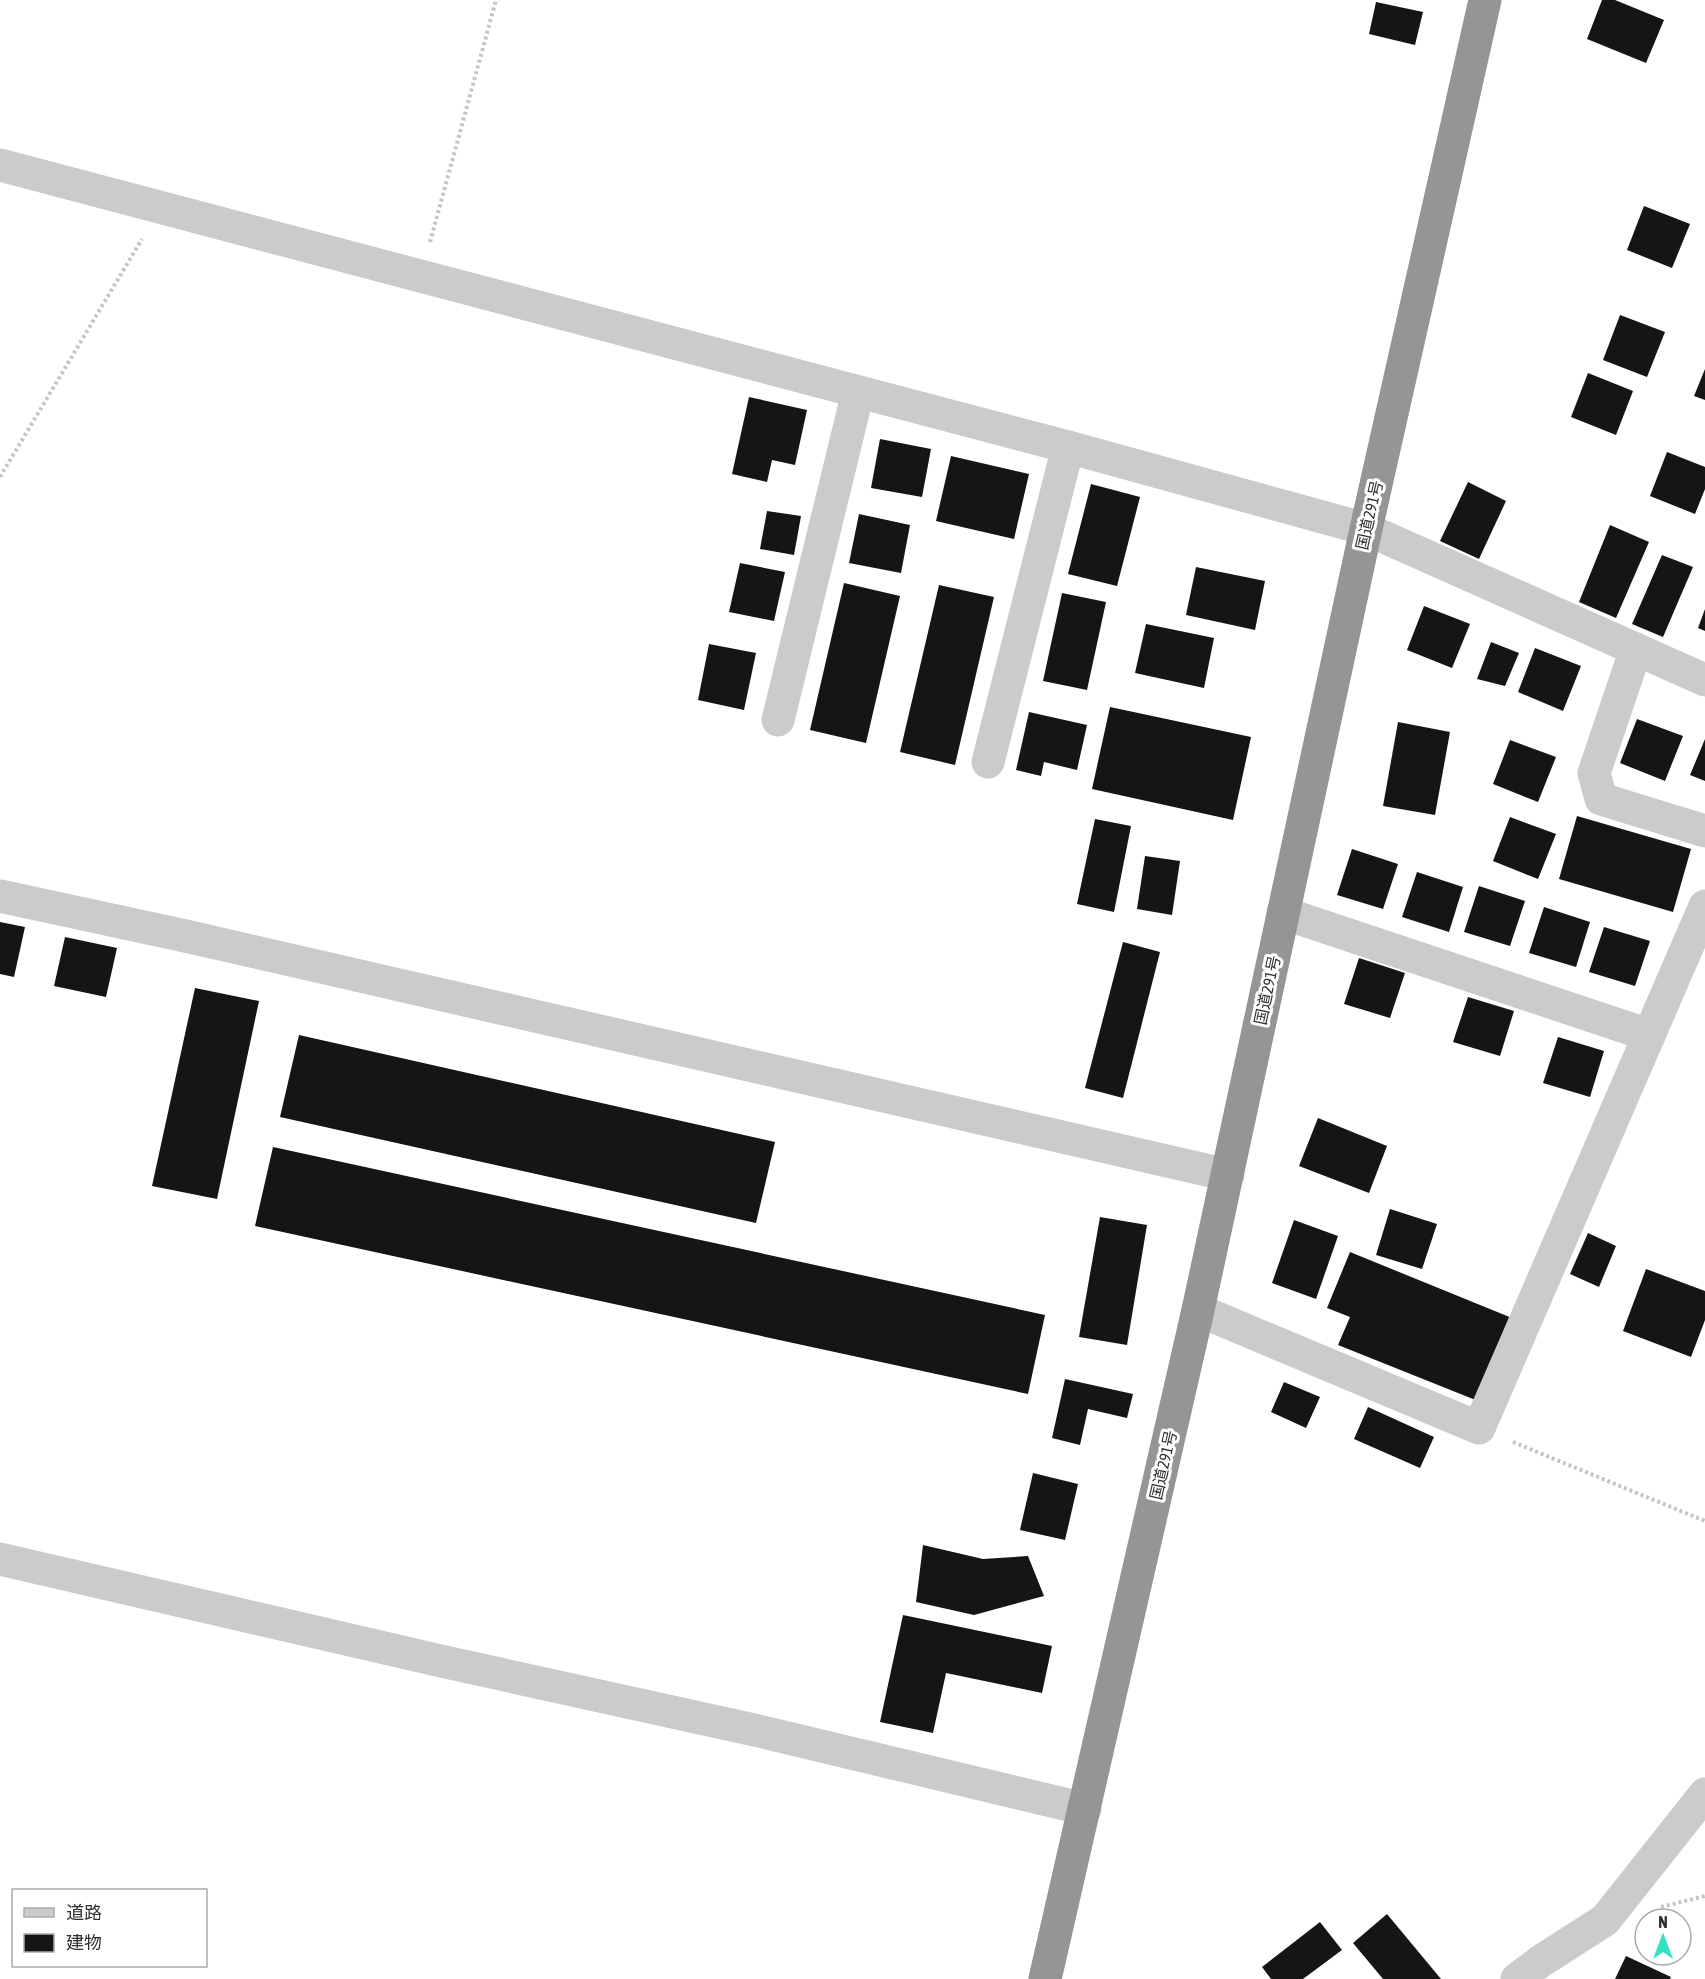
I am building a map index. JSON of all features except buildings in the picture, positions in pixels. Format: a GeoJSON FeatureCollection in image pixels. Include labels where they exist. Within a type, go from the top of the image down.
{"type":"FeatureCollection","features":[{"type":"Feature","properties":{"kind":"highway","name":"国道291号"},"geometry":{"type":"LineString","coordinates":[[1045,1979],[1198,1311],[1366,529],[1485,0]]}},
{"type":"Feature","properties":{"kind":"street"},"geometry":{"type":"LineString","coordinates":[[0,165],[1068,447],[1366,529],[1705,680]]}},
{"type":"Feature","properties":{"kind":"street"},"geometry":{"type":"LineString","coordinates":[[778,720],[858,392]]}},
{"type":"Feature","properties":{"kind":"street"},"geometry":{"type":"LineString","coordinates":[[988,762],[1068,447]]}},
{"type":"Feature","properties":{"kind":"street"},"geometry":{"type":"LineString","coordinates":[[1636,649],[1594,773],[1601,799],[1705,831]]}},
{"type":"Feature","properties":{"kind":"street"},"geometry":{"type":"LineString","coordinates":[[0,896],[190,937],[1228,1175]]}},
{"type":"Feature","properties":{"kind":"street"},"geometry":{"type":"LineString","coordinates":[[1198,1311],[1479,1428],[1705,906]]}},
{"type":"Feature","properties":{"kind":"street"},"geometry":{"type":"LineString","coordinates":[[1283,913],[1649,1035]]}},
{"type":"Feature","properties":{"kind":"street"},"geometry":{"type":"LineString","coordinates":[[0,1560],[763,1732],[1085,1809]]}},
{"type":"Feature","properties":{"kind":"street"},"geometry":{"type":"LineString","coordinates":[[1517,1979],[1605,1920],[1705,1794]]}},
{"type":"Feature","properties":{"kind":"path"},"geometry":{"type":"LineString","coordinates":[[421,276],[496,0]]}},
{"type":"Feature","properties":{"kind":"path"},"geometry":{"type":"LineString","coordinates":[[0,477],[160,207]]}},
{"type":"Feature","properties":{"kind":"path"},"geometry":{"type":"LineString","coordinates":[[1479,1428],[1705,1521]]}}]}
